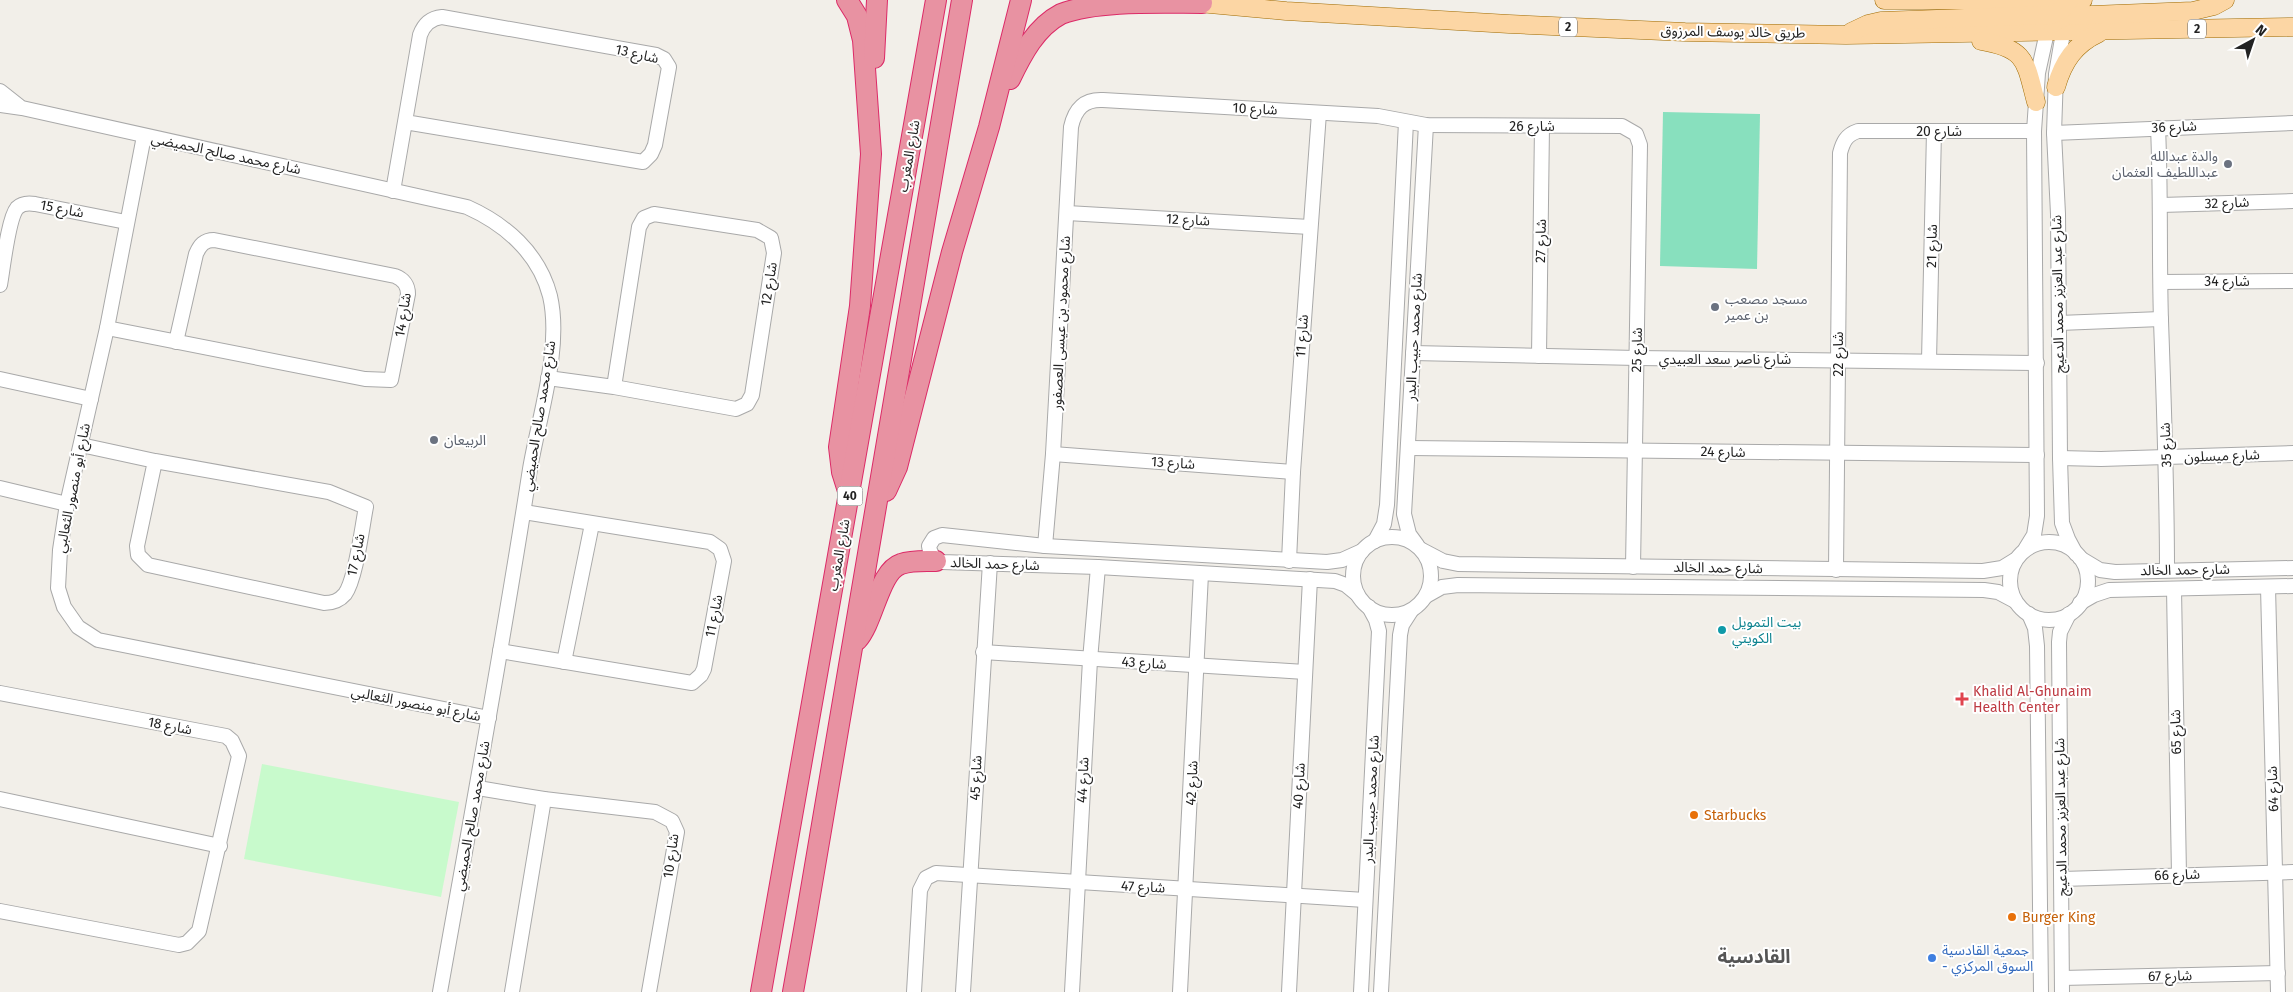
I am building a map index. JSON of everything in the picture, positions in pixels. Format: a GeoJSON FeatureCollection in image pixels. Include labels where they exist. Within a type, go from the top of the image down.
{"type":"FeatureCollection","features":[{"type":"Feature","properties":{"kind":"highway"},"geometry":{"type":"LineString","coordinates":[[847,0],[861,26],[870,115],[871,154],[860,306],[839,447],[844,482],[850,495]]}},
{"type":"Feature","properties":{"kind":"highway"},"geometry":{"type":"LineString","coordinates":[[870,115],[877,0]]}},
{"type":"Feature","properties":{"kind":"highway","name":"شارع المغرب"},"geometry":{"type":"LineString","coordinates":[[761,992],[936,0]]}},
{"type":"Feature","properties":{"kind":"highway","name":"شارع المغرب"},"geometry":{"type":"LineString","coordinates":[[793,992],[833,767],[851,647],[962,0]]}},
{"type":"Feature","properties":{"kind":"highway"},"geometry":{"type":"LineString","coordinates":[[877,503],[897,467],[952,252],[989,127],[1021,0]]}},
{"type":"Feature","properties":{"kind":"highway"},"geometry":{"type":"LineString","coordinates":[[989,127],[1014,71],[1031,42],[1061,14],[1082,7],[1106,3],[1202,3]]}},
{"type":"Feature","properties":{"kind":"highway"},"geometry":{"type":"LineString","coordinates":[[851,647],[870,621],[882,584],[890,570],[899,564],[909,562],[936,561]]}},
{"type":"Feature","properties":{"kind":"main road","name":"طريق خالد يوسف المرزوق"},"geometry":{"type":"LineString","coordinates":[[1175,0],[1286,11],[1509,24],[1685,32],[1846,35],[1962,34],[2059,12],[2083,0]]}},
{"type":"Feature","properties":{"kind":"main road","name":"طريق خالد يوسف المرزوق"},"geometry":{"type":"LineString","coordinates":[[1884,0],[1998,0],[2059,12],[2102,32],[2293,27]]}},
{"type":"Feature","properties":{"kind":"main road"},"geometry":{"type":"LineString","coordinates":[[1846,35],[1860,26],[1882,21],[2059,12],[2193,11],[2214,6],[2226,0]]}},
{"type":"Feature","properties":{"kind":"main road"},"geometry":{"type":"LineString","coordinates":[[2056,86],[2061,69],[2071,53],[2085,40],[2102,32]]}},
{"type":"Feature","properties":{"kind":"main road"},"geometry":{"type":"LineString","coordinates":[[1962,34],[1973,40],[2007,46],[2017,53],[2027,69],[2036,102]]}},
{"type":"Feature","properties":{"kind":"street","name":"شارع عبد العزيز محمد الدعيج"},"geometry":{"type":"LineString","coordinates":[[2059,12],[2054,133],[2058,214],[2062,523],[2068,539],[2078,556]]}},
{"type":"Feature","properties":{"kind":"street","name":"شارع عبد العزيز محمد الدعيج"},"geometry":{"type":"LineString","coordinates":[[2026,548],[2034,535],[2037,522],[2038,455],[2034,131],[2038,73],[2059,12]]}},
{"type":"Feature","properties":{"kind":"street","name":"شارع 13"},"geometry":{"type":"LineString","coordinates":[[393,191],[405,122],[422,29],[430,20],[438,17],[656,55],[664,59],[669,67],[655,145],[651,154],[643,162],[405,122]]}},
{"type":"Feature","properties":{"kind":"street","name":"شارع محمد صالح الحميضي"},"geometry":{"type":"LineString","coordinates":[[0,91],[22,108]]}},
{"type":"Feature","properties":{"kind":"street","name":"شارع 10"},"geometry":{"type":"LineString","coordinates":[[1084,104],[1093,100],[1103,100],[1378,116],[1426,125]]}},
{"type":"Feature","properties":{"kind":"street","name":"شارع محمود بن عيسى العصفور"},"geometry":{"type":"LineString","coordinates":[[1045,546],[1053,454],[1071,127],[1075,112],[1084,104]]}},
{"type":"Feature","properties":{"kind":"street","name":"شارع محمد صالح الحميضي"},"geometry":{"type":"LineString","coordinates":[[0,105],[22,108],[467,207],[485,215],[509,232],[529,252],[545,281],[553,314],[548,378],[478,788],[440,992]]}},
{"type":"Feature","properties":{"kind":"street","name":"شارع 11"},"geometry":{"type":"LineString","coordinates":[[1289,560],[1293,472],[1319,113]]}},
{"type":"Feature","properties":{"kind":"street","name":"شارع محمد حبيب البدر"},"geometry":{"type":"LineString","coordinates":[[1375,541],[1384,524],[1387,506],[1406,122]]}},
{"type":"Feature","properties":{"kind":"street","name":"شارع 36"},"geometry":{"type":"LineString","coordinates":[[2054,133],[2293,123]]}},
{"type":"Feature","properties":{"kind":"street","name":"شارع محمد حبيب البدر"},"geometry":{"type":"LineString","coordinates":[[1419,548],[1405,524],[1404,508],[1409,448],[1426,125]]}},
{"type":"Feature","properties":{"kind":"street","name":"شارع 26"},"geometry":{"type":"LineString","coordinates":[[1426,125],[1622,126],[1636,134]]}},
{"type":"Feature","properties":{"kind":"street","name":"شارع 27"},"geometry":{"type":"LineString","coordinates":[[1539,356],[1542,126]]}},
{"type":"Feature","properties":{"kind":"street","name":"شارع 35"},"geometry":{"type":"LineString","coordinates":[[2158,128],[2162,205],[2161,319],[2167,458],[2167,570]]}},
{"type":"Feature","properties":{"kind":"street","name":"شارع 20"},"geometry":{"type":"LineString","coordinates":[[1846,139],[1850,134],[1858,131],[2034,131]]}},
{"type":"Feature","properties":{"kind":"street","name":"شارع 21"},"geometry":{"type":"LineString","coordinates":[[1929,361],[1934,131]]}},
{"type":"Feature","properties":{"kind":"street","name":"شارع 25"},"geometry":{"type":"LineString","coordinates":[[1633,567],[1640,145],[1636,134]]}},
{"type":"Feature","properties":{"kind":"street","name":"شارع أبو منصور الثعالبي"},"geometry":{"type":"LineString","coordinates":[[144,136],[107,328],[68,504],[60,550],[58,588],[64,607],[78,627],[98,640],[489,718]]}},
{"type":"Feature","properties":{"kind":"street","name":"شارع 22"},"geometry":{"type":"LineString","coordinates":[[1836,570],[1840,153],[1846,139]]}},
{"type":"Feature","properties":{"kind":"street","name":"شارع 32"},"geometry":{"type":"LineString","coordinates":[[2162,205],[2293,201]]}},
{"type":"Feature","properties":{"kind":"street","name":"شارع 15"},"geometry":{"type":"LineString","coordinates":[[0,285],[11,221],[16,209],[22,205],[35,204],[126,222]]}},
{"type":"Feature","properties":{"kind":"street"},"geometry":{"type":"LineString","coordinates":[[2035,213],[2042,220],[2046,221],[2055,218],[2058,214]]}},
{"type":"Feature","properties":{"kind":"street","name":"شارع 12"},"geometry":{"type":"LineString","coordinates":[[548,378],[614,387],[736,410],[747,404],[752,396],[774,253],[771,238],[757,230],[654,214],[644,218],[639,227],[614,387]]}},
{"type":"Feature","properties":{"kind":"street","name":"شارع 12"},"geometry":{"type":"LineString","coordinates":[[1067,214],[1310,227]]}},
{"type":"Feature","properties":{"kind":"street"},"geometry":{"type":"LineString","coordinates":[[2035,239],[2048,233],[2056,239],[2057,243]]}},
{"type":"Feature","properties":{"kind":"street","name":"شارع 14"},"geometry":{"type":"LineString","coordinates":[[107,328],[176,342],[364,379],[391,380],[408,287],[403,280],[395,276],[214,240],[206,241],[200,245],[196,254],[176,342]]}},
{"type":"Feature","properties":{"kind":"street"},"geometry":{"type":"LineString","coordinates":[[1398,277],[1407,284],[1417,279]]}},
{"type":"Feature","properties":{"kind":"street","name":"شارع 34"},"geometry":{"type":"LineString","coordinates":[[2161,282],[2293,281]]}},
{"type":"Feature","properties":{"kind":"street"},"geometry":{"type":"LineString","coordinates":[[1397,297],[1408,294],[1416,301]]}},
{"type":"Feature","properties":{"kind":"street"},"geometry":{"type":"LineString","coordinates":[[2059,323],[2161,319]]}},
{"type":"Feature","properties":{"kind":"street","name":"شارع ناصر سعد العبيدي"},"geometry":{"type":"LineString","coordinates":[[1414,353],[1637,358],[2037,362]]}},
{"type":"Feature","properties":{"kind":"street"},"geometry":{"type":"LineString","coordinates":[[0,379],[91,399]]}},
{"type":"Feature","properties":{"kind":"street","name":"شارع 17"},"geometry":{"type":"LineString","coordinates":[[81,445],[155,461],[329,492],[366,507],[351,580],[346,592],[336,602],[324,603],[148,565],[138,554],[137,546],[155,461]]}},
{"type":"Feature","properties":{"kind":"street","name":"شارع 24"},"geometry":{"type":"LineString","coordinates":[[1409,448],[2038,455]]}},
{"type":"Feature","properties":{"kind":"street","name":"شارع ميسلون"},"geometry":{"type":"LineString","coordinates":[[2060,458],[2167,458],[2293,453]]}},
{"type":"Feature","properties":{"kind":"street","name":"شارع 13"},"geometry":{"type":"LineString","coordinates":[[1053,454],[1293,472]]}},
{"type":"Feature","properties":{"kind":"street"},"geometry":{"type":"LineString","coordinates":[[0,488],[68,504]]}},
{"type":"Feature","properties":{"kind":"street"},"geometry":{"type":"LineString","coordinates":[[1387,506],[1390,511],[1395,513],[1400,513],[1404,508]]}},
{"type":"Feature","properties":{"kind":"street","name":"شارع 11"},"geometry":{"type":"LineString","coordinates":[[500,651],[684,683],[695,681],[704,669],[724,562],[720,549],[710,542],[524,512]]}},
{"type":"Feature","properties":{"kind":"street"},"geometry":{"type":"LineString","coordinates":[[564,662],[592,524]]}},
{"type":"Feature","properties":{"kind":"street","name":"شارع حمد الخالد"},"geometry":{"type":"LineString","coordinates":[[1357,594],[1338,582],[1310,579],[1098,567],[936,561],[929,546],[931,541],[938,535],[1045,546],[1333,562],[1362,551]]}},
{"type":"Feature","properties":{"kind":"street"},"geometry":{"type":"LineString","coordinates":[[1396,537],[1419,548],[1429,563],[1431,572],[1430,589],[1426,596],[1411,611],[1390,615],[1369,608],[1357,594],[1354,581],[1354,568],[1362,551],[1375,541],[1396,537]]}},
{"type":"Feature","properties":{"kind":"street"},"geometry":{"type":"LineString","coordinates":[[2052,542],[2065,546],[2078,556],[2086,570],[2087,584],[2080,603],[2069,614],[2049,620],[2029,614],[2015,601],[2010,584],[2010,572],[2015,560],[2026,548],[2039,543],[2052,542]]}},
{"type":"Feature","properties":{"kind":"street","name":"شارع حمد الخالد"},"geometry":{"type":"LineString","coordinates":[[1419,548],[1443,561],[1458,564],[1983,571],[2002,568],[2015,560]]}},
{"type":"Feature","properties":{"kind":"street"},"geometry":{"type":"LineString","coordinates":[[1135,570],[1139,567],[1141,560],[1136,552]]}},
{"type":"Feature","properties":{"kind":"street"},"geometry":{"type":"LineString","coordinates":[[1161,571],[1156,564],[1158,556],[1162,553]]}},
{"type":"Feature","properties":{"kind":"street","name":"شارع حمد الخالد"},"geometry":{"type":"LineString","coordinates":[[2078,556],[2094,568],[2105,571],[2293,568]]}},
{"type":"Feature","properties":{"kind":"street","name":"شارع 45"},"geometry":{"type":"LineString","coordinates":[[963,992],[990,563]]}},
{"type":"Feature","properties":{"kind":"street"},"geometry":{"type":"LineString","coordinates":[[1458,564],[1453,568],[1451,574],[1453,581],[1458,585]]}},
{"type":"Feature","properties":{"kind":"street","name":"شارع 44"},"geometry":{"type":"LineString","coordinates":[[1072,992],[1090,660],[1098,567]]}},
{"type":"Feature","properties":{"kind":"street"},"geometry":{"type":"LineString","coordinates":[[1727,568],[1733,574],[1733,582],[1727,588]]}},
{"type":"Feature","properties":{"kind":"street"},"geometry":{"type":"LineString","coordinates":[[1750,568],[1745,574],[1745,582],[1750,588]]}},
{"type":"Feature","properties":{"kind":"street","name":"شارع 42"},"geometry":{"type":"LineString","coordinates":[[1180,992],[1198,666],[1201,574]]}},
{"type":"Feature","properties":{"kind":"street","name":"شارع 40"},"geometry":{"type":"LineString","coordinates":[[1289,992],[1310,579]]}},
{"type":"Feature","properties":{"kind":"street","name":"شارع حمد الخالد"},"geometry":{"type":"LineString","coordinates":[[1426,596],[1442,587],[1458,585],[1989,590],[2003,594],[2015,601]]}},
{"type":"Feature","properties":{"kind":"street","name":"شارع حمد الخالد"},"geometry":{"type":"LineString","coordinates":[[2080,603],[2094,595],[2109,590],[2293,586]]}},
{"type":"Feature","properties":{"kind":"street","name":"شارع 64"},"geometry":{"type":"LineString","coordinates":[[2268,587],[2278,992]]}},
{"type":"Feature","properties":{"kind":"street","name":"شارع 65"},"geometry":{"type":"LineString","coordinates":[[2174,589],[2179,875]]}},
{"type":"Feature","properties":{"kind":"street","name":"شارع محمد حبيب البدر"},"geometry":{"type":"LineString","coordinates":[[1361,992],[1378,647],[1378,627],[1369,608]]}},
{"type":"Feature","properties":{"kind":"street","name":"شارع محمد حبيب البدر"},"geometry":{"type":"LineString","coordinates":[[1381,992],[1399,648],[1402,625],[1411,611]]}},
{"type":"Feature","properties":{"kind":"street","name":"شارع عبد العزيز محمد الدعيج"},"geometry":{"type":"LineString","coordinates":[[2029,614],[2035,628],[2037,646],[2041,992]]}},
{"type":"Feature","properties":{"kind":"street","name":"شارع عبد العزيز محمد الدعيج"},"geometry":{"type":"LineString","coordinates":[[2062,985],[2060,632],[2069,614]]}},
{"type":"Feature","properties":{"kind":"street"},"geometry":{"type":"LineString","coordinates":[[2037,646],[2044,641],[2053,641],[2060,647]]}},
{"type":"Feature","properties":{"kind":"street"},"geometry":{"type":"LineString","coordinates":[[1378,647],[1385,642],[1393,643],[1399,648]]}},
{"type":"Feature","properties":{"kind":"street","name":"شارع 43"},"geometry":{"type":"LineString","coordinates":[[984,652],[1305,672]]}},
{"type":"Feature","properties":{"kind":"street","name":"شارع 18"},"geometry":{"type":"LineString","coordinates":[[0,693],[226,736],[232,741],[239,756],[220,846],[199,931],[188,943],[178,945],[0,911]]}},
{"type":"Feature","properties":{"kind":"street"},"geometry":{"type":"LineString","coordinates":[[1373,752],[1378,759],[1386,761],[1394,756]]}},
{"type":"Feature","properties":{"kind":"street"},"geometry":{"type":"LineString","coordinates":[[1372,780],[1379,778],[1387,779],[1392,785]]}},
{"type":"Feature","properties":{"kind":"street","name":"شارع 10"},"geometry":{"type":"LineString","coordinates":[[478,788],[655,812],[669,819],[677,832],[649,992]]}},
{"type":"Feature","properties":{"kind":"street"},"geometry":{"type":"LineString","coordinates":[[512,992],[544,798]]}},
{"type":"Feature","properties":{"kind":"street"},"geometry":{"type":"LineString","coordinates":[[0,799],[220,846]]}},
{"type":"Feature","properties":{"kind":"street","name":"شارع 66"},"geometry":{"type":"LineString","coordinates":[[2062,879],[2293,872]]}},
{"type":"Feature","properties":{"kind":"street","name":"شارع 47"},"geometry":{"type":"LineString","coordinates":[[914,992],[920,896],[924,881],[930,875],[936,873],[1366,900]]}},
{"type":"Feature","properties":{"kind":"street"},"geometry":{"type":"LineString","coordinates":[[754,992],[777,900]]}},
{"type":"Feature","properties":{"kind":"street","name":"شارع 67"},"geometry":{"type":"LineString","coordinates":[[2062,985],[2278,973]]}},
{"type":"Feature","properties":{"kind":"green space"},"geometry":{"type":"Polygon","coordinates":[[[1663,112],[1760,114],[1757,269],[1660,266],[1663,112]]]}},
{"type":"Feature","properties":{"kind":"green space"},"geometry":{"type":"Polygon","coordinates":[[[262,764],[459,802],[441,897],[244,859],[262,764]]]}},
{"type":"Feature","properties":{"kind":"place","name":"والدة عبدالله عبداللطيف العثمان"},"geometry":{"type":"Point","coordinates":[2228,164]}},
{"type":"Feature","properties":{"kind":"place","name":"مسجد مصعب بن عمير"},"geometry":{"type":"Point","coordinates":[1715,307]}},
{"type":"Feature","properties":{"kind":"place","name":"الربيعان"},"geometry":{"type":"Point","coordinates":[434,440]}},
{"type":"Feature","properties":{"kind":"place","name":"بيت التمويل الكويتي"},"geometry":{"type":"Point","coordinates":[1722,630]}},
{"type":"Feature","properties":{"kind":"place","name":"Khalid Al-Ghunaim Health Center"},"geometry":{"type":"Point","coordinates":[1962,699]}},
{"type":"Feature","properties":{"kind":"place","name":"Starbucks"},"geometry":{"type":"Point","coordinates":[1694,815]}},
{"type":"Feature","properties":{"kind":"place","name":"Burger King"},"geometry":{"type":"Point","coordinates":[2012,917]}},
{"type":"Feature","properties":{"kind":"place","name":"جمعية القادسية - السوق المركزي"},"geometry":{"type":"Point","coordinates":[1932,958]}},
{"type":"Feature","properties":{"kind":"district","name":"القادسية"},"geometry":{"type":"Point","coordinates":[1754,956]}}]}
